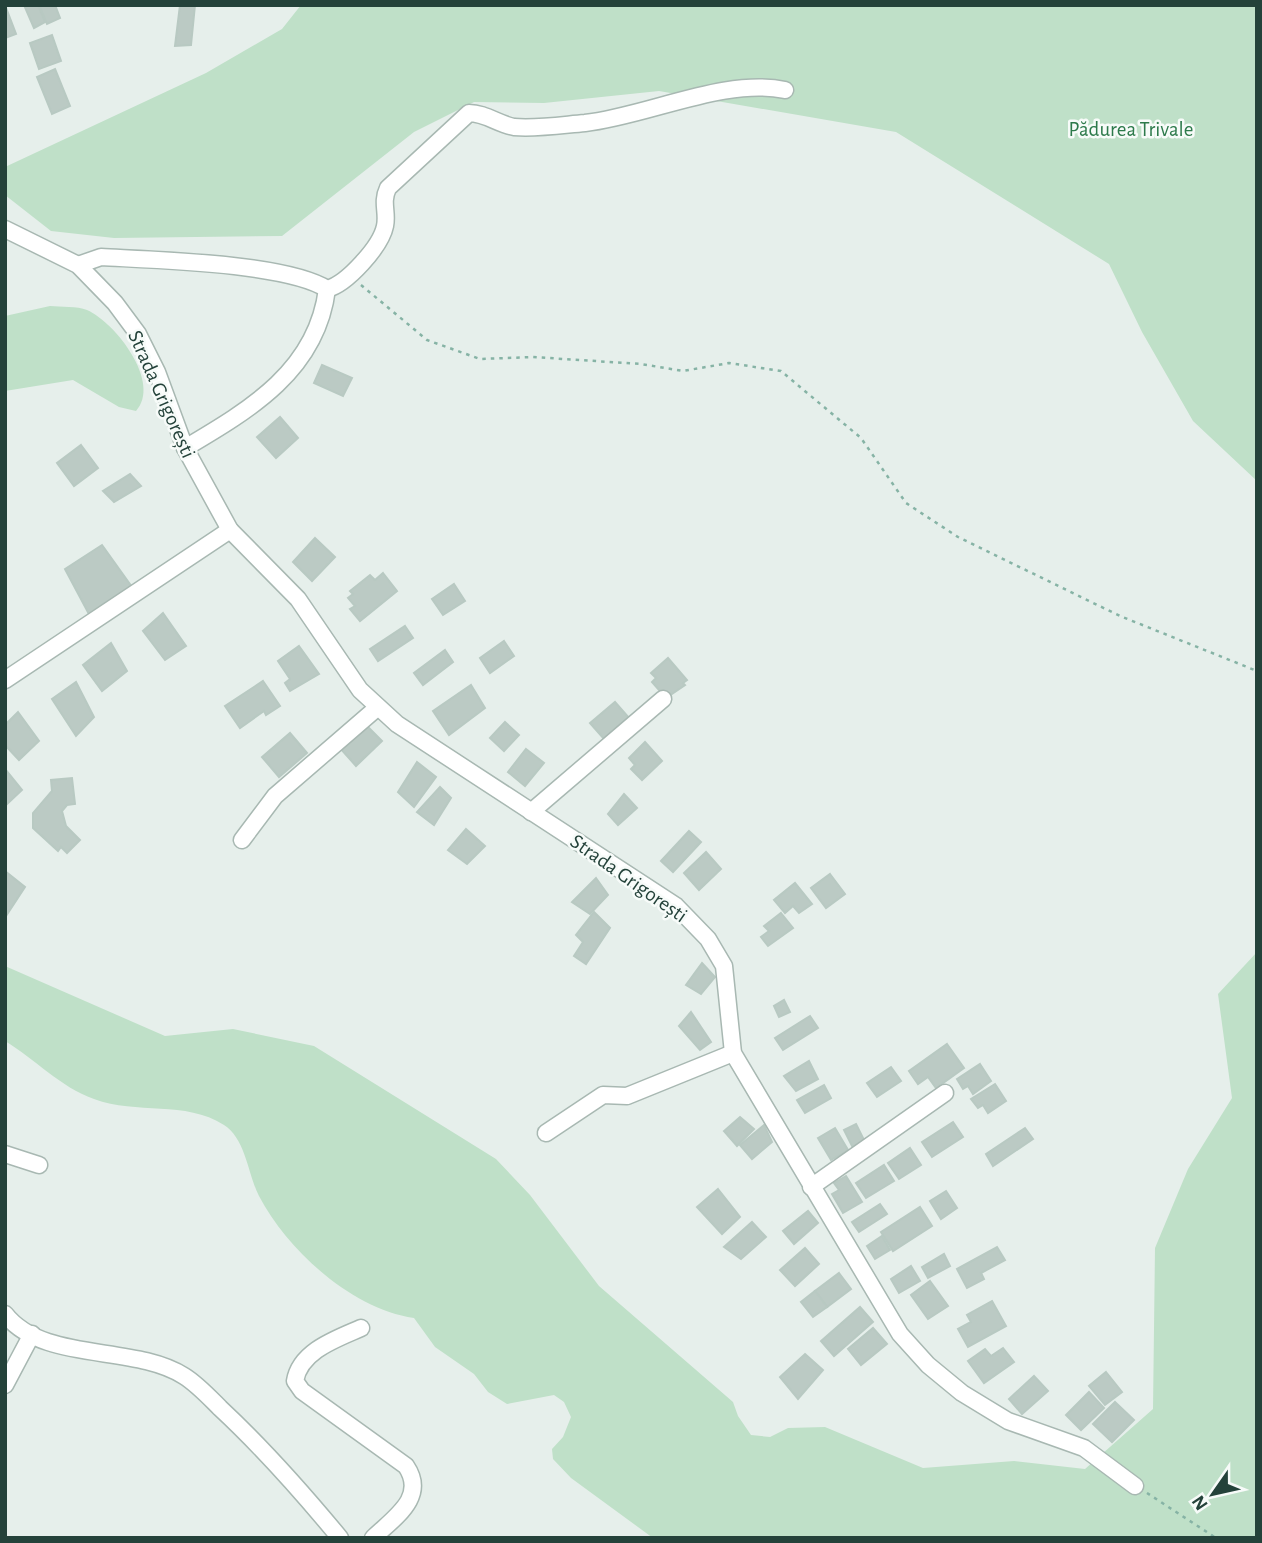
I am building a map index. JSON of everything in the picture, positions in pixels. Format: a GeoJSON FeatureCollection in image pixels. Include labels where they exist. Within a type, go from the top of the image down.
{"type":"FeatureCollection","features":[{"type":"Feature","properties":{"kind":"street"},"geometry":{"type":"LineString","coordinates":[[78,265],[101,257],[272,271],[316,282],[327,289],[338,286],[350,276],[383,235],[387,221],[384,197],[388,188],[469,113],[480,113],[514,127],[587,123],[659,109],[751,86],[785,90]]}},
{"type":"Feature","properties":{"kind":"street","name":"Strada Grigorești"},"geometry":{"type":"LineString","coordinates":[[5,229],[78,265],[115,303],[138,334],[157,372],[185,448],[230,530],[298,599],[360,690],[397,724],[676,906],[708,939],[723,966],[733,1053],[900,1334],[928,1364],[962,1393],[1007,1421],[1084,1448],[1135,1486]]}},
{"type":"Feature","properties":{"kind":"street"},"geometry":{"type":"LineString","coordinates":[[185,448],[227,423],[300,362],[317,334],[327,289]]}},
{"type":"Feature","properties":{"kind":"street"},"geometry":{"type":"LineString","coordinates":[[5,680],[230,530]]}},
{"type":"Feature","properties":{"kind":"street"},"geometry":{"type":"LineString","coordinates":[[531,811],[663,699]]}},
{"type":"Feature","properties":{"kind":"street"},"geometry":{"type":"LineString","coordinates":[[242,840],[275,796],[378,707]]}},
{"type":"Feature","properties":{"kind":"street"},"geometry":{"type":"LineString","coordinates":[[546,1133],[603,1095],[627,1096],[733,1053]]}},
{"type":"Feature","properties":{"kind":"street"},"geometry":{"type":"LineString","coordinates":[[811,1186],[945,1093]]}},
{"type":"Feature","properties":{"kind":"street"},"geometry":{"type":"LineString","coordinates":[[5,1154],[39,1165]]}},
{"type":"Feature","properties":{"kind":"street"},"geometry":{"type":"LineString","coordinates":[[5,1314],[32,1335],[61,1345],[143,1360],[186,1377],[299,1487],[340,1538]]}},
{"type":"Feature","properties":{"kind":"street"},"geometry":{"type":"LineString","coordinates":[[361,1328],[327,1344],[304,1360],[295,1381],[303,1391],[406,1466],[413,1476],[411,1501],[373,1538]]}},
{"type":"Feature","properties":{"kind":"street"},"geometry":{"type":"LineString","coordinates":[[5,1385],[32,1335]]}},
{"type":"Feature","properties":{"kind":"path"},"geometry":{"type":"LineString","coordinates":[[350,276],[427,340],[480,359],[546,358],[641,364],[683,371],[729,363],[781,371],[860,438],[906,503],[958,537],[1120,617],[1257,671]]}},
{"type":"Feature","properties":{"kind":"path"},"geometry":{"type":"LineString","coordinates":[[1135,1486],[1216,1538]]}},
{"type":"Feature","properties":{"kind":"green space","name":"Pădurea Trivale"},"geometry":{"type":"Polygon","coordinates":[[[301,5],[1257,5],[1257,481],[1193,421],[1142,332],[1109,264],[896,132],[659,91],[544,103],[474,102],[414,132],[282,236],[114,238],[51,231],[5,195],[5,167],[206,73],[282,29],[301,5]]]}},
{"type":"Feature","properties":{"kind":"green space"},"geometry":{"type":"Polygon","coordinates":[[[50,306],[87,310],[111,327],[122,340],[140,370],[143,385],[143,399],[136,411],[119,407],[73,380],[5,391],[5,316],[50,306]]]}},
{"type":"Feature","properties":{"kind":"green space"},"geometry":{"type":"Polygon","coordinates":[[[1257,952],[1257,1538],[653,1538],[571,1478],[553,1459],[552,1449],[563,1437],[571,1417],[564,1402],[554,1395],[507,1404],[488,1392],[474,1374],[435,1347],[414,1318],[368,1303],[345,1290],[304,1256],[271,1217],[255,1187],[242,1148],[224,1125],[193,1113],[110,1104],[94,1099],[59,1080],[5,1041],[5,966],[165,1036],[233,1029],[314,1046],[496,1159],[530,1195],[599,1286],[733,1402],[738,1416],[751,1435],[770,1437],[788,1428],[825,1427],[923,1468],[1014,1461],[1085,1469],[1153,1409],[1155,1248],[1188,1169],[1232,1098],[1218,994],[1257,952]]]}},
{"type":"Feature","properties":{"kind":"building"},"geometry":{"type":"Polygon","coordinates":[[[5,5],[16,34],[5,38],[5,5]]]}},
{"type":"Feature","properties":{"kind":"building"},"geometry":{"type":"Polygon","coordinates":[[[24,5],[38,5],[45,22],[34,28],[24,5]]]}},
{"type":"Feature","properties":{"kind":"building"},"geometry":{"type":"Polygon","coordinates":[[[39,5],[55,5],[60,18],[47,24],[39,5]]]}},
{"type":"Feature","properties":{"kind":"building"},"geometry":{"type":"Polygon","coordinates":[[[180,5],[195,5],[191,45],[175,46],[180,5]]]}},
{"type":"Feature","properties":{"kind":"building"},"geometry":{"type":"Polygon","coordinates":[[[52,35],[61,61],[39,69],[30,43],[52,35]]]}},
{"type":"Feature","properties":{"kind":"building"},"geometry":{"type":"Polygon","coordinates":[[[55,69],[70,106],[52,114],[37,77],[55,69]]]}},
{"type":"Feature","properties":{"kind":"building"},"geometry":{"type":"Polygon","coordinates":[[[322,365],[352,378],[343,396],[314,383],[322,365]]]}},
{"type":"Feature","properties":{"kind":"building"},"geometry":{"type":"Polygon","coordinates":[[[280,417],[298,438],[276,458],[257,437],[280,417]]]}},
{"type":"Feature","properties":{"kind":"building"},"geometry":{"type":"Polygon","coordinates":[[[81,445],[98,468],[74,486],[57,463],[81,445]]]}},
{"type":"Feature","properties":{"kind":"building"},"geometry":{"type":"Polygon","coordinates":[[[130,474],[141,486],[114,502],[103,491],[130,474]]]}},
{"type":"Feature","properties":{"kind":"building"},"geometry":{"type":"Polygon","coordinates":[[[315,538],[335,557],[312,581],[293,562],[315,538]]]}},
{"type":"Feature","properties":{"kind":"building"},"geometry":{"type":"Polygon","coordinates":[[[102,545],[132,587],[90,616],[65,569],[102,545]]]}},
{"type":"Feature","properties":{"kind":"building"},"geometry":{"type":"Polygon","coordinates":[[[383,573],[397,591],[360,621],[350,609],[355,606],[348,598],[353,594],[350,591],[370,575],[375,580],[383,573]]]}},
{"type":"Feature","properties":{"kind":"building"},"geometry":{"type":"Polygon","coordinates":[[[454,584],[465,601],[443,615],[432,599],[454,584]]]}},
{"type":"Feature","properties":{"kind":"building"},"geometry":{"type":"Polygon","coordinates":[[[163,613],[186,646],[165,660],[143,631],[163,613]]]}},
{"type":"Feature","properties":{"kind":"building"},"geometry":{"type":"Polygon","coordinates":[[[405,626],[413,638],[378,661],[370,649],[405,626]]]}},
{"type":"Feature","properties":{"kind":"building"},"geometry":{"type":"Polygon","coordinates":[[[504,641],[514,656],[490,673],[480,658],[504,641]]]}},
{"type":"Feature","properties":{"kind":"building"},"geometry":{"type":"Polygon","coordinates":[[[111,643],[127,671],[102,691],[83,665],[111,643]]]}},
{"type":"Feature","properties":{"kind":"building"},"geometry":{"type":"Polygon","coordinates":[[[299,646],[319,674],[290,691],[285,683],[290,679],[278,661],[299,646]]]}},
{"type":"Feature","properties":{"kind":"building"},"geometry":{"type":"Polygon","coordinates":[[[445,650],[453,662],[423,685],[414,673],[445,650]]]}},
{"type":"Feature","properties":{"kind":"building"},"geometry":{"type":"Polygon","coordinates":[[[668,658],[687,680],[683,683],[685,685],[666,698],[652,682],[656,678],[651,673],[668,658]]]}},
{"type":"Feature","properties":{"kind":"building"},"geometry":{"type":"Polygon","coordinates":[[[263,681],[280,706],[266,715],[264,711],[240,728],[225,706],[263,681]]]}},
{"type":"Feature","properties":{"kind":"building"},"geometry":{"type":"Polygon","coordinates":[[[76,682],[94,717],[76,736],[52,699],[76,682]]]}},
{"type":"Feature","properties":{"kind":"building"},"geometry":{"type":"Polygon","coordinates":[[[471,685],[485,708],[449,735],[433,711],[471,685]]]}},
{"type":"Feature","properties":{"kind":"building"},"geometry":{"type":"Polygon","coordinates":[[[615,702],[629,718],[605,740],[590,723],[615,702]]]}},
{"type":"Feature","properties":{"kind":"building"},"geometry":{"type":"Polygon","coordinates":[[[18,712],[39,741],[19,760],[5,745],[5,725],[18,712]]]}},
{"type":"Feature","properties":{"kind":"building"},"geometry":{"type":"Polygon","coordinates":[[[505,722],[519,735],[504,751],[490,738],[505,722]]]}},
{"type":"Feature","properties":{"kind":"building"},"geometry":{"type":"Polygon","coordinates":[[[365,724],[382,741],[356,766],[340,748],[365,724]]]}},
{"type":"Feature","properties":{"kind":"building"},"geometry":{"type":"Polygon","coordinates":[[[290,733],[307,753],[279,777],[262,757],[290,733]]]}},
{"type":"Feature","properties":{"kind":"building"},"geometry":{"type":"Polygon","coordinates":[[[645,742],[662,761],[642,780],[631,769],[635,765],[629,758],[645,742]]]}},
{"type":"Feature","properties":{"kind":"building"},"geometry":{"type":"Polygon","coordinates":[[[526,749],[544,763],[525,786],[508,772],[526,749]]]}},
{"type":"Feature","properties":{"kind":"building"},"geometry":{"type":"Polygon","coordinates":[[[417,762],[436,777],[414,807],[398,792],[417,762]]]}},
{"type":"Feature","properties":{"kind":"building"},"geometry":{"type":"Polygon","coordinates":[[[5,769],[22,790],[5,806],[5,769]]]}},
{"type":"Feature","properties":{"kind":"building"},"geometry":{"type":"Polygon","coordinates":[[[72,778],[75,804],[67,805],[62,811],[66,826],[80,840],[67,853],[61,847],[58,851],[33,828],[33,813],[52,791],[51,780],[72,778]]]}},
{"type":"Feature","properties":{"kind":"building"},"geometry":{"type":"Polygon","coordinates":[[[440,787],[451,798],[434,825],[417,812],[440,787]]]}},
{"type":"Feature","properties":{"kind":"building"},"geometry":{"type":"Polygon","coordinates":[[[624,794],[637,808],[618,825],[608,814],[624,794]]]}},
{"type":"Feature","properties":{"kind":"building"},"geometry":{"type":"Polygon","coordinates":[[[466,829],[485,846],[467,864],[448,850],[466,829]]]}},
{"type":"Feature","properties":{"kind":"building"},"geometry":{"type":"Polygon","coordinates":[[[689,831],[701,842],[673,872],[661,861],[689,831]]]}},
{"type":"Feature","properties":{"kind":"building"},"geometry":{"type":"Polygon","coordinates":[[[706,852],[721,869],[699,890],[684,873],[706,852]]]}},
{"type":"Feature","properties":{"kind":"building"},"geometry":{"type":"Polygon","coordinates":[[[5,871],[25,887],[6,916],[5,916],[5,871]]]}},
{"type":"Feature","properties":{"kind":"building"},"geometry":{"type":"Polygon","coordinates":[[[830,874],[845,894],[826,908],[811,888],[830,874]]]}},
{"type":"Feature","properties":{"kind":"building"},"geometry":{"type":"Polygon","coordinates":[[[596,878],[608,895],[590,914],[572,902],[596,878]]]}},
{"type":"Feature","properties":{"kind":"building"},"geometry":{"type":"Polygon","coordinates":[[[795,883],[812,904],[799,913],[793,906],[785,913],[774,900],[795,883]]]}},
{"type":"Feature","properties":{"kind":"building"},"geometry":{"type":"Polygon","coordinates":[[[594,912],[610,928],[586,964],[574,956],[583,942],[576,935],[594,912]]]}},
{"type":"Feature","properties":{"kind":"building"},"geometry":{"type":"Polygon","coordinates":[[[781,913],[793,928],[768,946],[761,937],[769,931],[764,926],[781,913]]]}},
{"type":"Feature","properties":{"kind":"building"},"geometry":{"type":"Polygon","coordinates":[[[702,963],[715,977],[701,994],[686,985],[702,963]]]}},
{"type":"Feature","properties":{"kind":"building"},"geometry":{"type":"Polygon","coordinates":[[[784,1000],[790,1012],[779,1017],[774,1006],[784,1000]]]}},
{"type":"Feature","properties":{"kind":"building"},"geometry":{"type":"Polygon","coordinates":[[[691,1012],[711,1042],[700,1050],[679,1026],[691,1012]]]}},
{"type":"Feature","properties":{"kind":"building"},"geometry":{"type":"Polygon","coordinates":[[[810,1016],[818,1028],[783,1050],[775,1038],[810,1016]]]}},
{"type":"Feature","properties":{"kind":"building"},"geometry":{"type":"Polygon","coordinates":[[[947,1044],[964,1068],[936,1088],[928,1077],[918,1084],[909,1071],[947,1044]]]}},
{"type":"Feature","properties":{"kind":"building"},"geometry":{"type":"Polygon","coordinates":[[[809,1061],[818,1079],[796,1091],[784,1076],[809,1061]]]}},
{"type":"Feature","properties":{"kind":"building"},"geometry":{"type":"Polygon","coordinates":[[[980,1064],[991,1081],[973,1094],[968,1086],[963,1089],[957,1079],[980,1064]]]}},
{"type":"Feature","properties":{"kind":"building"},"geometry":{"type":"Polygon","coordinates":[[[891,1067],[901,1081],[877,1097],[867,1083],[891,1067]]]}},
{"type":"Feature","properties":{"kind":"building"},"geometry":{"type":"Polygon","coordinates":[[[995,1084],[1006,1101],[988,1113],[983,1105],[978,1108],[971,1099],[995,1084]]]}},
{"type":"Feature","properties":{"kind":"building"},"geometry":{"type":"Polygon","coordinates":[[[824,1085],[831,1098],[805,1113],[797,1100],[824,1085]]]}},
{"type":"Feature","properties":{"kind":"building"},"geometry":{"type":"Polygon","coordinates":[[[740,1117],[754,1129],[737,1146],[724,1131],[740,1117]]]}},
{"type":"Feature","properties":{"kind":"building"},"geometry":{"type":"Polygon","coordinates":[[[953,1122],[963,1137],[932,1157],[922,1142],[953,1122]]]}},
{"type":"Feature","properties":{"kind":"building"},"geometry":{"type":"Polygon","coordinates":[[[856,1124],[865,1142],[853,1148],[844,1130],[856,1124]]]}},
{"type":"Feature","properties":{"kind":"building"},"geometry":{"type":"Polygon","coordinates":[[[764,1125],[772,1142],[752,1159],[740,1145],[764,1125]]]}},
{"type":"Feature","properties":{"kind":"building"},"geometry":{"type":"Polygon","coordinates":[[[835,1128],[848,1150],[831,1160],[818,1138],[835,1128]]]}},
{"type":"Feature","properties":{"kind":"building"},"geometry":{"type":"Polygon","coordinates":[[[1025,1128],[1033,1139],[993,1166],[986,1154],[1025,1128]]]}},
{"type":"Feature","properties":{"kind":"building"},"geometry":{"type":"Polygon","coordinates":[[[910,1148],[921,1165],[899,1179],[888,1163],[910,1148]]]}},
{"type":"Feature","properties":{"kind":"building"},"geometry":{"type":"Polygon","coordinates":[[[884,1165],[894,1181],[866,1198],[856,1183],[884,1165]]]}},
{"type":"Feature","properties":{"kind":"building"},"geometry":{"type":"Polygon","coordinates":[[[846,1176],[862,1202],[843,1213],[832,1194],[839,1190],[834,1183],[846,1176]]]}},
{"type":"Feature","properties":{"kind":"building"},"geometry":{"type":"Polygon","coordinates":[[[718,1189],[740,1217],[722,1234],[697,1207],[718,1189]]]}},
{"type":"Feature","properties":{"kind":"building"},"geometry":{"type":"Polygon","coordinates":[[[946,1191],[957,1208],[941,1219],[930,1201],[946,1191]]]}},
{"type":"Feature","properties":{"kind":"building"},"geometry":{"type":"Polygon","coordinates":[[[880,1204],[887,1214],[859,1232],[852,1222],[880,1204]]]}},
{"type":"Feature","properties":{"kind":"building"},"geometry":{"type":"Polygon","coordinates":[[[920,1207],[932,1226],[893,1251],[881,1232],[920,1207]]]}},
{"type":"Feature","properties":{"kind":"building"},"geometry":{"type":"Polygon","coordinates":[[[808,1211],[818,1223],[794,1244],[783,1231],[808,1211]]]}},
{"type":"Feature","properties":{"kind":"building"},"geometry":{"type":"Polygon","coordinates":[[[752,1222],[766,1237],[741,1259],[724,1247],[752,1222]]]}},
{"type":"Feature","properties":{"kind":"building"},"geometry":{"type":"Polygon","coordinates":[[[882,1236],[890,1250],[875,1259],[867,1246],[882,1236]]]}},
{"type":"Feature","properties":{"kind":"building"},"geometry":{"type":"Polygon","coordinates":[[[997,1247],[1005,1260],[981,1273],[984,1279],[967,1288],[957,1269],[997,1247]]]}},
{"type":"Feature","properties":{"kind":"building"},"geometry":{"type":"Polygon","coordinates":[[[805,1248],[819,1264],[795,1286],[780,1270],[805,1248]]]}},
{"type":"Feature","properties":{"kind":"building"},"geometry":{"type":"Polygon","coordinates":[[[944,1254],[950,1266],[928,1278],[922,1267],[944,1254]]]}},
{"type":"Feature","properties":{"kind":"building"},"geometry":{"type":"Polygon","coordinates":[[[911,1266],[920,1281],[899,1293],[891,1279],[911,1266]]]}},
{"type":"Feature","properties":{"kind":"building"},"geometry":{"type":"Polygon","coordinates":[[[839,1273],[851,1289],[827,1307],[815,1291],[839,1273]]]}},
{"type":"Feature","properties":{"kind":"building"},"geometry":{"type":"Polygon","coordinates":[[[930,1281],[948,1306],[928,1319],[911,1295],[930,1281]]]}},
{"type":"Feature","properties":{"kind":"building"},"geometry":{"type":"Polygon","coordinates":[[[815,1291],[827,1307],[813,1317],[801,1302],[815,1291]]]}},
{"type":"Feature","properties":{"kind":"building"},"geometry":{"type":"Polygon","coordinates":[[[992,1301],[1006,1326],[968,1347],[958,1329],[971,1322],[967,1315],[992,1301]]]}},
{"type":"Feature","properties":{"kind":"building"},"geometry":{"type":"Polygon","coordinates":[[[860,1307],[873,1322],[834,1356],[821,1341],[860,1307]]]}},
{"type":"Feature","properties":{"kind":"building"},"geometry":{"type":"Polygon","coordinates":[[[873,1328],[887,1344],[861,1365],[848,1349],[873,1328]]]}},
{"type":"Feature","properties":{"kind":"building"},"geometry":{"type":"Polygon","coordinates":[[[1003,1348],[1014,1362],[984,1383],[968,1361],[985,1349],[991,1356],[1003,1348]]]}},
{"type":"Feature","properties":{"kind":"building"},"geometry":{"type":"Polygon","coordinates":[[[805,1354],[823,1370],[798,1399],[780,1377],[805,1354]]]}},
{"type":"Feature","properties":{"kind":"building"},"geometry":{"type":"Polygon","coordinates":[[[1106,1372],[1122,1392],[1105,1405],[1089,1386],[1106,1372]]]}},
{"type":"Feature","properties":{"kind":"building"},"geometry":{"type":"Polygon","coordinates":[[[1034,1376],[1048,1391],[1022,1414],[1009,1399],[1034,1376]]]}},
{"type":"Feature","properties":{"kind":"building"},"geometry":{"type":"Polygon","coordinates":[[[1089,1392],[1104,1408],[1081,1430],[1066,1415],[1089,1392]]]}},
{"type":"Feature","properties":{"kind":"building"},"geometry":{"type":"Polygon","coordinates":[[[1115,1402],[1134,1420],[1112,1442],[1093,1424],[1115,1402]]]}}]}
